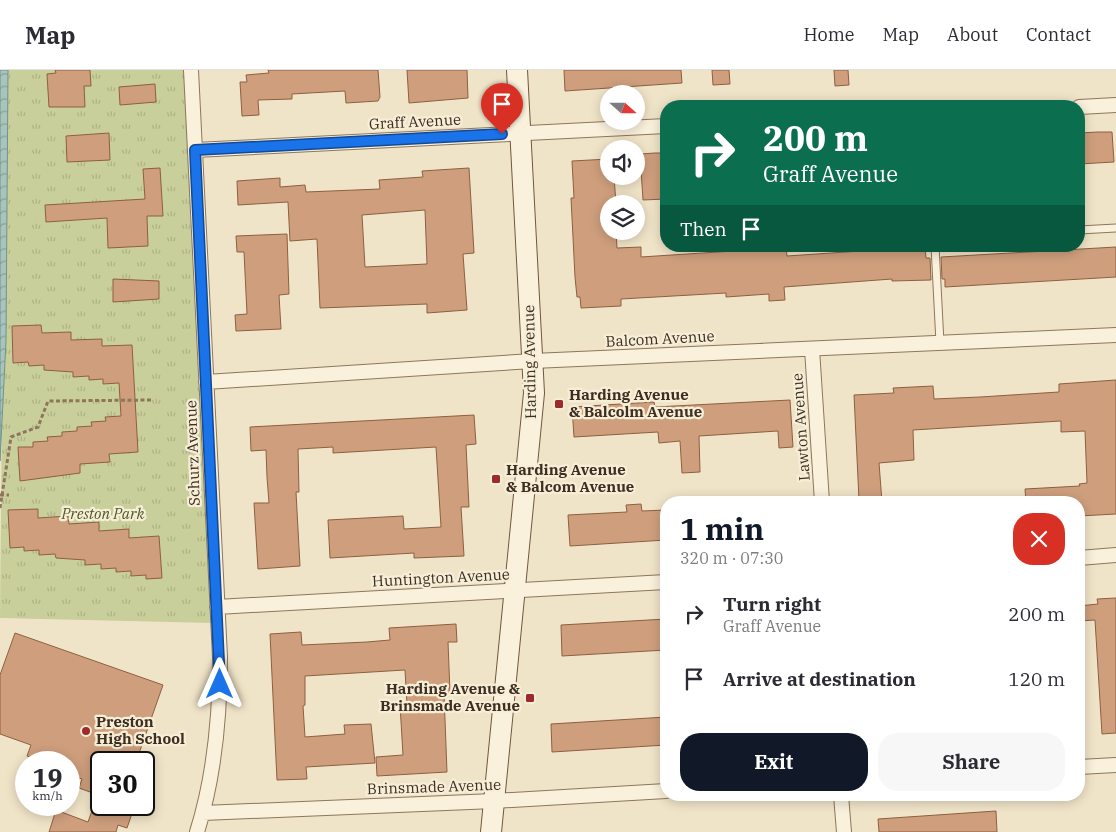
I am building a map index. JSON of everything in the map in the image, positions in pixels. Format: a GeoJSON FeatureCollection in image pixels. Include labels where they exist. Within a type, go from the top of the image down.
{"type":"FeatureCollection","features":[{"type":"Feature","properties":{"kind":"street","name":"Schurz Avenue"},"geometry":{"type":"LineString","coordinates":[[191,70],[217,606],[219,711],[213,768],[197,832]]}},
{"type":"Feature","properties":{"kind":"street","name":"Harding Avenue"},"geometry":{"type":"LineString","coordinates":[[491,832],[533,404],[533,361],[517,70]]}},
{"type":"Feature","properties":{"kind":"street"},"geometry":{"type":"LineString","coordinates":[[1085,107],[1116,105]]}},
{"type":"Feature","properties":{"kind":"street","name":"Graff Avenue"},"geometry":{"type":"LineString","coordinates":[[195,150],[660,126]]}},
{"type":"Feature","properties":{"kind":"street","name":"Balcom Avenue"},"geometry":{"type":"LineString","coordinates":[[206,382],[533,361],[1116,335]]}},
{"type":"Feature","properties":{"kind":"street","name":"Lawton Avenue"},"geometry":{"type":"LineString","coordinates":[[812,349],[822,496]]}},
{"type":"Feature","properties":{"kind":"street"},"geometry":{"type":"LineString","coordinates":[[1085,558],[1116,556]]}},
{"type":"Feature","properties":{"kind":"street","name":"Huntington Avenue"},"geometry":{"type":"LineString","coordinates":[[217,606],[660,582]]}},
{"type":"Feature","properties":{"kind":"street"},"geometry":{"type":"LineString","coordinates":[[1085,767],[1116,765]]}},
{"type":"Feature","properties":{"kind":"street","name":"Brinsmade Avenue"},"geometry":{"type":"LineString","coordinates":[[203,813],[494,801],[660,791]]}},
{"type":"Feature","properties":{"kind":"street"},"geometry":{"type":"LineString","coordinates":[[841,801],[844,832]]}},
{"type":"Feature","properties":{"kind":"lane"},"geometry":{"type":"LineString","coordinates":[[1085,230],[1116,228]]}},
{"type":"Feature","properties":{"kind":"lane"},"geometry":{"type":"LineString","coordinates":[[935,252],[940,343]]}},
{"type":"Feature","properties":{"kind":"path"},"geometry":{"type":"LineString","coordinates":[[0,508],[11,437],[38,426],[48,402],[151,400]]}},
{"type":"Feature","properties":{"kind":"path"},"geometry":{"type":"LineString","coordinates":[[1,495],[9,495]]}},
{"type":"Feature","properties":{"kind":"green space","name":"Preston Park"},"geometry":{"type":"Polygon","coordinates":[[[5,70],[184,70],[211,623],[0,618],[5,70]]]}},
{"type":"Feature","properties":{"kind":"water"},"geometry":{"type":"Polygon","coordinates":[[[0,70],[8,70],[6,341],[0,461],[0,70]]]}},
{"type":"Feature","properties":{"kind":"building"},"geometry":{"type":"Polygon","coordinates":[[[55,70],[90,70],[91,86],[84,86],[85,107],[49,107],[47,74],[56,73],[55,70]]]}},
{"type":"Feature","properties":{"kind":"building"},"geometry":{"type":"Polygon","coordinates":[[[268,70],[378,70],[380,97],[378,101],[346,103],[345,91],[292,94],[292,99],[258,100],[259,115],[242,116],[240,82],[247,82],[246,75],[269,73],[268,70]]]}},
{"type":"Feature","properties":{"kind":"building"},"geometry":{"type":"Polygon","coordinates":[[[407,70],[467,70],[468,98],[409,103],[407,70]]]}},
{"type":"Feature","properties":{"kind":"building"},"geometry":{"type":"Polygon","coordinates":[[[564,70],[681,70],[682,83],[645,86],[600,85],[600,89],[565,91],[564,70]]]}},
{"type":"Feature","properties":{"kind":"building"},"geometry":{"type":"Polygon","coordinates":[[[712,70],[729,70],[730,84],[713,85],[712,70]]]}},
{"type":"Feature","properties":{"kind":"building"},"geometry":{"type":"Polygon","coordinates":[[[834,70],[848,70],[849,85],[835,86],[834,70]]]}},
{"type":"Feature","properties":{"kind":"building"},"geometry":{"type":"Polygon","coordinates":[[[155,84],[156,102],[120,105],[119,87],[155,84]]]}},
{"type":"Feature","properties":{"kind":"building"},"geometry":{"type":"Polygon","coordinates":[[[1112,132],[1114,162],[1085,164],[1085,133],[1112,132]]]}},
{"type":"Feature","properties":{"kind":"building"},"geometry":{"type":"Polygon","coordinates":[[[109,133],[110,160],[67,162],[66,136],[109,133]]]}},
{"type":"Feature","properties":{"kind":"building"},"geometry":{"type":"Polygon","coordinates":[[[660,153],[660,199],[645,200],[645,195],[643,195],[642,185],[645,185],[645,154],[660,153]]]}},
{"type":"Feature","properties":{"kind":"building"},"geometry":{"type":"Polygon","coordinates":[[[600,159],[600,185],[615,185],[615,195],[600,195],[600,240],[617,240],[617,248],[641,247],[641,257],[718,252],[787,252],[787,256],[846,252],[926,252],[926,258],[930,258],[931,280],[892,281],[892,279],[784,287],[785,300],[769,301],[769,294],[726,297],[726,293],[621,299],[621,306],[581,308],[580,297],[577,297],[575,277],[571,198],[574,198],[572,161],[600,159]]]}},
{"type":"Feature","properties":{"kind":"building"},"geometry":{"type":"Polygon","coordinates":[[[160,168],[163,216],[147,216],[148,246],[108,248],[107,218],[46,222],[45,205],[145,199],[143,169],[160,168]]]}},
{"type":"Feature","properties":{"kind":"building"},"geometry":{"type":"Polygon","coordinates":[[[469,168],[474,253],[463,254],[467,310],[427,313],[427,304],[320,308],[317,239],[290,241],[288,202],[238,205],[237,181],[280,178],[280,187],[305,185],[306,192],[380,189],[379,180],[423,177],[422,171],[469,168]],[[425,210],[362,215],[365,267],[427,264],[425,210]]]}},
{"type":"Feature","properties":{"kind":"building"},"geometry":{"type":"Polygon","coordinates":[[[287,234],[289,294],[279,295],[281,329],[236,331],[235,315],[247,314],[244,252],[237,252],[236,236],[287,234]]]}},
{"type":"Feature","properties":{"kind":"building"},"geometry":{"type":"Polygon","coordinates":[[[1116,247],[1116,277],[945,287],[945,279],[942,279],[941,257],[1028,252],[1085,252],[1085,249],[1116,247]]]}},
{"type":"Feature","properties":{"kind":"building"},"geometry":{"type":"Polygon","coordinates":[[[113,279],[159,281],[159,299],[113,302],[113,279]]]}},
{"type":"Feature","properties":{"kind":"building"},"geometry":{"type":"Polygon","coordinates":[[[41,325],[42,333],[71,332],[71,340],[102,339],[102,346],[132,345],[138,452],[109,454],[110,462],[80,464],[80,473],[20,481],[18,447],[33,447],[33,442],[48,441],[47,437],[62,436],[62,432],[77,431],[77,427],[92,426],[91,422],[106,421],[105,417],[121,416],[119,383],[103,384],[103,379],[89,380],[89,376],[73,377],[73,372],[44,370],[44,365],[29,366],[28,362],[13,363],[12,326],[41,325]]]}},
{"type":"Feature","properties":{"kind":"building"},"geometry":{"type":"Polygon","coordinates":[[[1116,380],[1116,514],[1085,516],[1085,496],[1026,496],[1025,489],[1080,486],[1079,484],[1087,483],[1085,431],[1061,432],[1061,421],[913,430],[914,460],[879,463],[882,496],[859,496],[854,395],[894,393],[893,388],[933,386],[934,399],[980,397],[1059,392],[1059,384],[1116,380]]]}},
{"type":"Feature","properties":{"kind":"building"},"geometry":{"type":"Polygon","coordinates":[[[790,400],[793,447],[779,448],[778,431],[699,436],[700,472],[682,473],[680,441],[659,443],[658,432],[574,437],[572,407],[654,402],[655,407],[790,400]]]}},
{"type":"Feature","properties":{"kind":"building"},"geometry":{"type":"Polygon","coordinates":[[[474,415],[476,444],[466,445],[469,507],[461,507],[464,556],[414,558],[414,553],[330,558],[328,520],[403,516],[404,529],[441,527],[436,447],[333,453],[333,447],[298,449],[299,492],[296,492],[300,566],[258,569],[254,503],[269,503],[266,450],[251,451],[250,427],[474,415]]]}},
{"type":"Feature","properties":{"kind":"building"},"geometry":{"type":"Polygon","coordinates":[[[641,504],[642,511],[660,510],[660,540],[570,546],[568,515],[627,512],[626,505],[641,504]]]}},
{"type":"Feature","properties":{"kind":"building"},"geometry":{"type":"Polygon","coordinates":[[[38,509],[38,518],[68,516],[69,524],[99,522],[99,531],[129,529],[129,538],[159,536],[162,578],[146,579],[146,575],[131,576],[131,571],[116,572],[116,568],[101,569],[101,564],[85,565],[85,560],[56,558],[55,554],[39,555],[39,550],[24,551],[24,547],[10,548],[8,510],[38,509]]]}},
{"type":"Feature","properties":{"kind":"building"},"geometry":{"type":"Polygon","coordinates":[[[1116,598],[1116,733],[1102,734],[1095,620],[1085,621],[1085,605],[1098,604],[1097,599],[1116,598]]]}},
{"type":"Feature","properties":{"kind":"building"},"geometry":{"type":"Polygon","coordinates":[[[660,619],[660,650],[562,656],[561,625],[660,619]]]}},
{"type":"Feature","properties":{"kind":"building"},"geometry":{"type":"Polygon","coordinates":[[[456,624],[457,642],[448,642],[450,693],[444,693],[447,772],[377,776],[376,757],[403,755],[400,705],[407,705],[405,670],[305,676],[305,705],[303,706],[305,737],[345,734],[344,725],[371,724],[375,763],[306,767],[307,779],[277,780],[270,634],[301,632],[302,645],[367,642],[390,640],[389,628],[456,624]]]}},
{"type":"Feature","properties":{"kind":"building","name":"Preston High School"},"geometry":{"type":"Polygon","coordinates":[[[15,633],[163,685],[140,751],[90,751],[90,792],[80,788],[82,779],[80,778],[80,751],[29,751],[31,745],[0,734],[0,675],[15,633]]]}},
{"type":"Feature","properties":{"kind":"building"},"geometry":{"type":"Polygon","coordinates":[[[660,717],[660,745],[552,752],[551,724],[660,717]]]}},
{"type":"Feature","properties":{"kind":"building"},"geometry":{"type":"Polygon","coordinates":[[[996,811],[997,832],[879,832],[878,819],[996,811]]]}},
{"type":"Feature","properties":{"kind":"building"},"geometry":{"type":"Polygon","coordinates":[[[54,816],[72,816],[88,822],[90,816],[131,816],[127,828],[118,825],[116,832],[49,832],[54,816]]]}},
{"type":"Feature","properties":{"kind":"place","name":"Harding Avenue & Balcolm Avenue"},"geometry":{"type":"Point","coordinates":[559,404]}},
{"type":"Feature","properties":{"kind":"place","name":"Harding Avenue & Balcom Avenue"},"geometry":{"type":"Point","coordinates":[496,479]}},
{"type":"Feature","properties":{"kind":"place","name":"Harding Avenue & Brinsmade Avenue"},"geometry":{"type":"Point","coordinates":[530,698]}},
{"type":"Feature","properties":{"kind":"place","name":"Preston High School"},"geometry":{"type":"Point","coordinates":[86,731]}},
{"type":"Feature","properties":{"kind":"route"},"geometry":{"type":"LineString","coordinates":[[220,684],[195,150],[502,134]]}}]}
